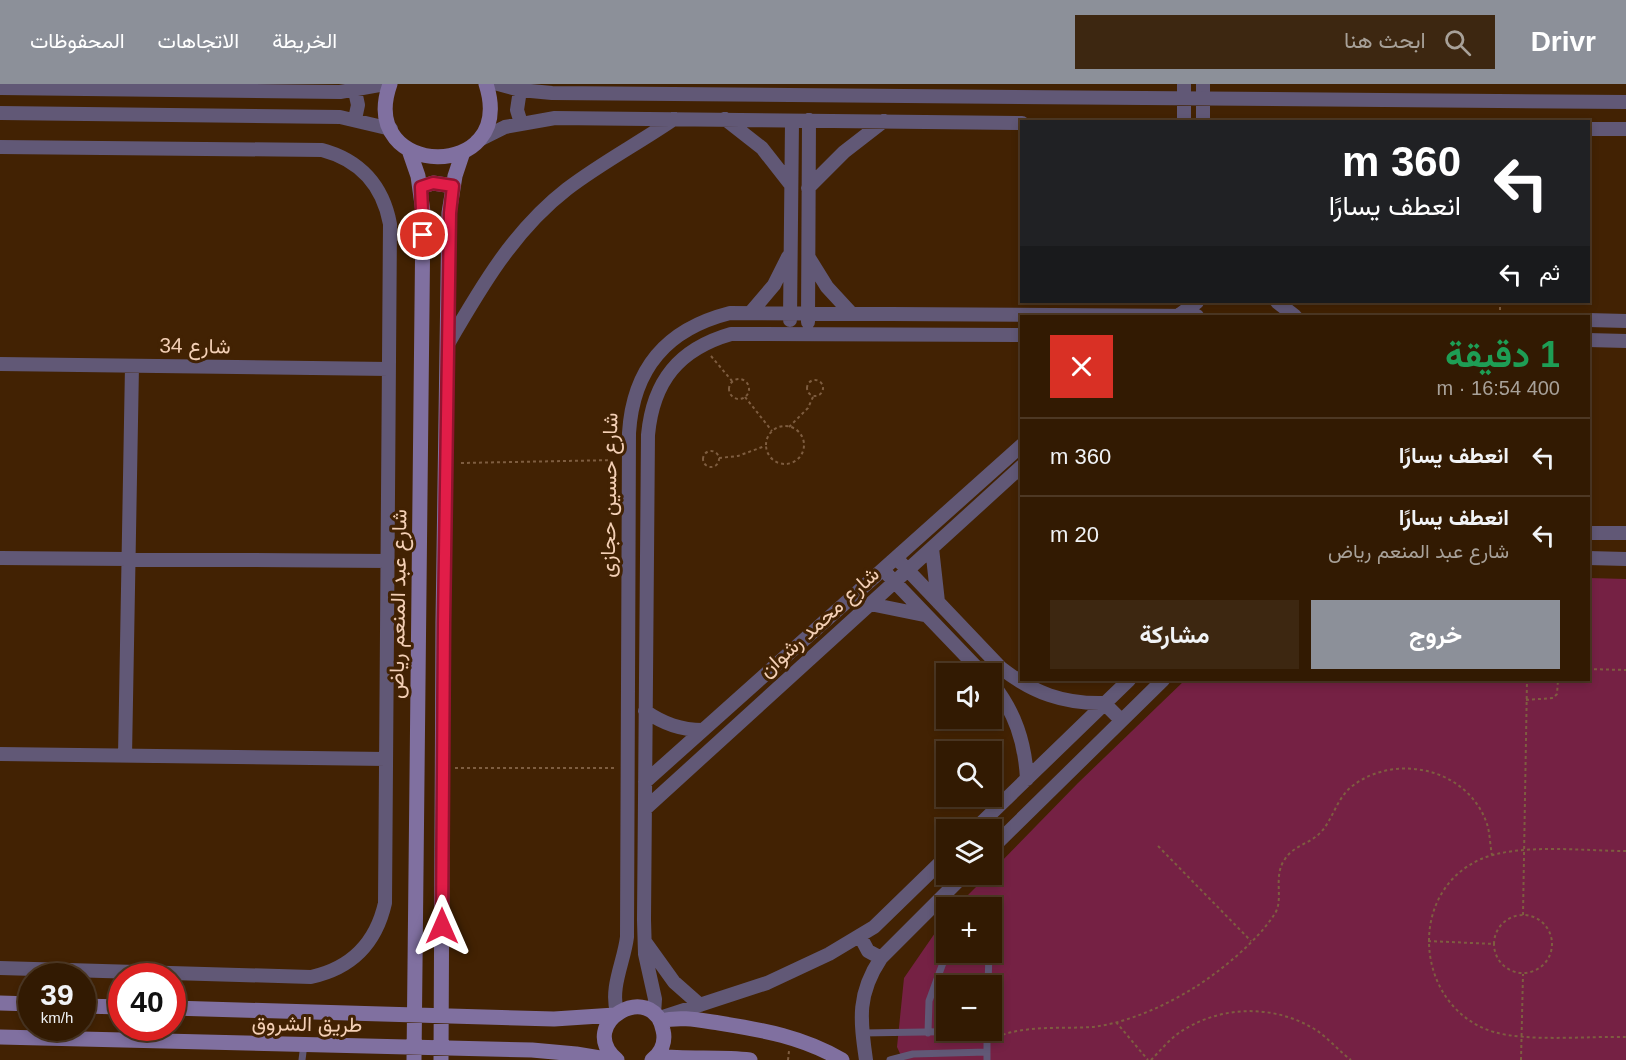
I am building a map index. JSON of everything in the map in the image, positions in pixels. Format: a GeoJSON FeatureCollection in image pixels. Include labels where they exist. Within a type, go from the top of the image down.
{"type":"FeatureCollection","features":[{"type":"Feature","properties":{"kind":"street"},"geometry":{"type":"LineString","coordinates":[[0,88],[355,91],[385,84]]}},
{"type":"Feature","properties":{"kind":"street"},"geometry":{"type":"LineString","coordinates":[[390,84],[385,106],[391,129],[409,150],[430,158],[452,156],[463,152],[490,133],[521,123],[555,118],[1020,123]]}},
{"type":"Feature","properties":{"kind":"street"},"geometry":{"type":"LineString","coordinates":[[477,141],[489,120],[490,95],[486,84]]}},
{"type":"Feature","properties":{"kind":"street"},"geometry":{"type":"LineString","coordinates":[[498,84],[520,90],[552,93],[1203,91],[1626,102]]}},
{"type":"Feature","properties":{"kind":"street"},"geometry":{"type":"LineString","coordinates":[[520,90],[517,110],[521,123]]}},
{"type":"Feature","properties":{"kind":"street"},"geometry":{"type":"LineString","coordinates":[[355,91],[358,105],[355,119]]}},
{"type":"Feature","properties":{"kind":"street"},"geometry":{"type":"LineString","coordinates":[[1184,91],[1184,120]]}},
{"type":"Feature","properties":{"kind":"street"},"geometry":{"type":"LineString","coordinates":[[1203,91],[1203,120]]}},
{"type":"Feature","properties":{"kind":"street"},"geometry":{"type":"LineString","coordinates":[[0,113],[326,116],[355,119],[391,129]]}},
{"type":"Feature","properties":{"kind":"street"},"geometry":{"type":"LineString","coordinates":[[448,344],[488,274],[528,225],[567,189],[675,119]]}},
{"type":"Feature","properties":{"kind":"street"},"geometry":{"type":"LineString","coordinates":[[725,119],[762,148],[791,185]]}},
{"type":"Feature","properties":{"kind":"street"},"geometry":{"type":"LineString","coordinates":[[808,333],[809,120]]}},
{"type":"Feature","properties":{"kind":"street"},"geometry":{"type":"LineString","coordinates":[[790,333],[792,121]]}},
{"type":"Feature","properties":{"kind":"street"},"geometry":{"type":"LineString","coordinates":[[808,188],[844,152],[884,121]]}},
{"type":"Feature","properties":{"kind":"street"},"geometry":{"type":"LineString","coordinates":[[1590,129],[1626,129]]}},
{"type":"Feature","properties":{"kind":"street"},"geometry":{"type":"LineString","coordinates":[[0,147],[309,148],[347,159],[363,171],[376,187],[389,218],[385,903],[375,933],[355,958],[342,967],[327,973],[303,977],[0,968]]}},
{"type":"Feature","properties":{"kind":"street","name":"شارع عبد المنعم رياض"},"geometry":{"type":"LineString","coordinates":[[409,150],[421,187],[423,212],[414,1054]]}},
{"type":"Feature","properties":{"kind":"street"},"geometry":{"type":"LineString","coordinates":[[441,1054],[450,213],[453,186],[463,152]]}},
{"type":"Feature","properties":{"kind":"street"},"geometry":{"type":"LineString","coordinates":[[421,187],[433,183],[453,186]]}},
{"type":"Feature","properties":{"kind":"street"},"geometry":{"type":"LineString","coordinates":[[751,312],[774,285],[790,253]]}},
{"type":"Feature","properties":{"kind":"street"},"geometry":{"type":"LineString","coordinates":[[808,257],[827,287],[851,313]]}},
{"type":"Feature","properties":{"kind":"street"},"geometry":{"type":"LineString","coordinates":[[1178,315],[1196,303]]}},
{"type":"Feature","properties":{"kind":"street"},"geometry":{"type":"LineString","coordinates":[[1278,303],[1294,315]]}},
{"type":"Feature","properties":{"kind":"street","name":"شارع حسين حجازى"},"geometry":{"type":"LineString","coordinates":[[616,1013],[614,991],[622,966],[627,937],[630,412],[645,372],[657,354],[672,339],[699,323],[730,313],[1068,315]]}},
{"type":"Feature","properties":{"kind":"street"},"geometry":{"type":"LineString","coordinates":[[1590,320],[1626,321]]}},
{"type":"Feature","properties":{"kind":"street","name":"شارع حسين حجازى"},"geometry":{"type":"LineString","coordinates":[[657,1018],[644,940],[650,415],[656,395],[678,362],[702,345],[731,334],[1020,335]]}},
{"type":"Feature","properties":{"kind":"street"},"geometry":{"type":"LineString","coordinates":[[1590,340],[1626,341]]}},
{"type":"Feature","properties":{"kind":"street","name":"شارع 34"},"geometry":{"type":"LineString","coordinates":[[0,364],[389,369]]}},
{"type":"Feature","properties":{"kind":"street"},"geometry":{"type":"LineString","coordinates":[[125,756],[132,366]]}},
{"type":"Feature","properties":{"kind":"street","name":"شارع محمد رشوان"},"geometry":{"type":"LineString","coordinates":[[645,787],[703,730],[1020,447]]}},
{"type":"Feature","properties":{"kind":"street","name":"شارع محمد رشوان"},"geometry":{"type":"LineString","coordinates":[[645,809],[1020,468]]}},
{"type":"Feature","properties":{"kind":"street"},"geometry":{"type":"LineString","coordinates":[[1590,533],[1626,533]]}},
{"type":"Feature","properties":{"kind":"street"},"geometry":{"type":"LineString","coordinates":[[932,548],[938,602]]}},
{"type":"Feature","properties":{"kind":"street"},"geometry":{"type":"LineString","coordinates":[[0,558],[387,561]]}},
{"type":"Feature","properties":{"kind":"street"},"geometry":{"type":"LineString","coordinates":[[896,558],[1001,668],[1019,682],[1039,693],[1060,700],[1082,704],[1104,703],[1121,720]]}},
{"type":"Feature","properties":{"kind":"street"},"geometry":{"type":"LineString","coordinates":[[1590,558],[1626,559]]}},
{"type":"Feature","properties":{"kind":"street"},"geometry":{"type":"LineString","coordinates":[[882,570],[972,663]]}},
{"type":"Feature","properties":{"kind":"street"},"geometry":{"type":"LineString","coordinates":[[870,604],[926,615]]}},
{"type":"Feature","properties":{"kind":"street"},"geometry":{"type":"LineString","coordinates":[[419,624],[444,624]]}},
{"type":"Feature","properties":{"kind":"street"},"geometry":{"type":"LineString","coordinates":[[986,819],[1128,681]]}},
{"type":"Feature","properties":{"kind":"street"},"geometry":{"type":"LineString","coordinates":[[1002,838],[1162,681]]}},
{"type":"Feature","properties":{"kind":"street"},"geometry":{"type":"LineString","coordinates":[[1002,696],[1018,726],[1026,757],[1027,779]]}},
{"type":"Feature","properties":{"kind":"street"},"geometry":{"type":"LineString","coordinates":[[645,711],[673,726],[688,730],[703,730]]}},
{"type":"Feature","properties":{"kind":"street"},"geometry":{"type":"LineString","coordinates":[[0,754],[386,759]]}},
{"type":"Feature","properties":{"kind":"street"},"geometry":{"type":"LineString","coordinates":[[627,791],[645,787]]}},
{"type":"Feature","properties":{"kind":"street"},"geometry":{"type":"LineString","coordinates":[[657,1018],[767,983],[799,969],[860,936],[874,927],[936,867]]}},
{"type":"Feature","properties":{"kind":"street"},"geometry":{"type":"LineString","coordinates":[[866,1060],[861,1001],[872,971],[880,958],[954,885]]}},
{"type":"Feature","properties":{"kind":"street"},"geometry":{"type":"LineString","coordinates":[[860,936],[868,951],[880,958]]}},
{"type":"Feature","properties":{"kind":"street"},"geometry":{"type":"LineString","coordinates":[[644,940],[663,969],[700,1005]]}},
{"type":"Feature","properties":{"kind":"street"},"geometry":{"type":"LineString","coordinates":[[0,1004],[18,1004]]}},
{"type":"Feature","properties":{"kind":"street","name":"طريق الشروق"},"geometry":{"type":"LineString","coordinates":[[186,1008],[555,1019],[616,1013],[636,1007],[657,1018]]}},
{"type":"Feature","properties":{"kind":"street"},"geometry":{"type":"LineString","coordinates":[[616,1013],[606,1030],[605,1039],[608,1048],[617,1060]]}},
{"type":"Feature","properties":{"kind":"street"},"geometry":{"type":"LineString","coordinates":[[657,1018],[664,1039],[655,1058],[750,1060]]}},
{"type":"Feature","properties":{"kind":"street"},"geometry":{"type":"LineString","coordinates":[[657,1018],[686,1019],[779,1033],[813,1044],[842,1060]]}},
{"type":"Feature","properties":{"kind":"street","name":"طريق الشروق"},"geometry":{"type":"LineString","coordinates":[[0,1037],[303,1052],[576,1054],[612,1060]]}},
{"type":"Feature","properties":{"kind":"lane"},"geometry":{"type":"LineString","coordinates":[[928,1033],[928,1011],[932,992],[943,963]]}},
{"type":"Feature","properties":{"kind":"lane"},"geometry":{"type":"LineString","coordinates":[[862,1033],[936,1033]]}},
{"type":"Feature","properties":{"kind":"lane"},"geometry":{"type":"LineString","coordinates":[[890,1060],[901,1056],[987,1056],[987,1043]]}},
{"type":"Feature","properties":{"kind":"path"},"geometry":{"type":"LineString","coordinates":[[702,345],[732,381]]}},
{"type":"Feature","properties":{"kind":"path"},"geometry":{"type":"LineString","coordinates":[[741,379],[748,385],[748,394],[737,399],[732,397],[729,389],[732,381],[741,379]]}},
{"type":"Feature","properties":{"kind":"path"},"geometry":{"type":"LineString","coordinates":[[789,427],[808,408],[813,397],[823,392],[823,385],[817,380],[813,380],[808,385],[808,392],[813,397]]}},
{"type":"Feature","properties":{"kind":"path"},"geometry":{"type":"LineString","coordinates":[[745,397],[772,431]]}},
{"type":"Feature","properties":{"kind":"path"},"geometry":{"type":"LineString","coordinates":[[783,426],[789,427],[799,433],[803,450],[797,460],[786,464],[770,457],[766,446],[772,431],[783,426]]}},
{"type":"Feature","properties":{"kind":"path"},"geometry":{"type":"LineString","coordinates":[[719,458],[738,456],[766,446]]}},
{"type":"Feature","properties":{"kind":"path"},"geometry":{"type":"LineString","coordinates":[[712,451],[719,458],[716,465],[709,466],[704,457],[712,451]]}},
{"type":"Feature","properties":{"kind":"path"},"geometry":{"type":"LineString","coordinates":[[446,463],[628,460]]}},
{"type":"Feature","properties":{"kind":"path"},"geometry":{"type":"LineString","coordinates":[[1590,669],[1626,669]]}},
{"type":"Feature","properties":{"kind":"path"},"geometry":{"type":"LineString","coordinates":[[1524,915],[1527,681]]}},
{"type":"Feature","properties":{"kind":"path"},"geometry":{"type":"LineString","coordinates":[[1526,700],[1553,698],[1557,694],[1558,681]]}},
{"type":"Feature","properties":{"kind":"path"},"geometry":{"type":"LineString","coordinates":[[987,1043],[1011,1032],[1094,1027],[1116,1022],[1158,1006],[1194,987],[1227,964],[1275,915],[1278,908],[1278,876],[1283,861],[1294,848],[1321,833],[1340,799],[1351,787],[1380,771],[1412,767],[1444,776],[1470,795],[1487,823],[1492,855]]}},
{"type":"Feature","properties":{"kind":"path"},"geometry":{"type":"LineString","coordinates":[[443,769],[627,768]]}},
{"type":"Feature","properties":{"kind":"path"},"geometry":{"type":"LineString","coordinates":[[1158,846],[1251,941]]}},
{"type":"Feature","properties":{"kind":"path"},"geometry":{"type":"LineString","coordinates":[[1626,851],[1524,850],[1492,855],[1467,867],[1447,887],[1434,911],[1428,941],[1433,972],[1449,1002],[1464,1017],[1482,1028],[1521,1036],[1626,1037]]}},
{"type":"Feature","properties":{"kind":"path"},"geometry":{"type":"LineString","coordinates":[[1524,915],[1538,919],[1544,924],[1552,937],[1552,952],[1538,970],[1523,974],[1508,970],[1502,965],[1495,952],[1494,944],[1498,929],[1503,923],[1509,918],[1524,915]]}},
{"type":"Feature","properties":{"kind":"path"},"geometry":{"type":"LineString","coordinates":[[1428,941],[1494,944]]}},
{"type":"Feature","properties":{"kind":"path"},"geometry":{"type":"LineString","coordinates":[[1521,1060],[1523,974]]}},
{"type":"Feature","properties":{"kind":"path"},"geometry":{"type":"LineString","coordinates":[[1116,1022],[1150,1060],[1183,1030],[1215,1015],[1250,1010],[1285,1015],[1317,1030],[1351,1060]]}},
{"type":"Feature","properties":{"kind":"shaded area"},"geometry":{"type":"Polygon","coordinates":[[[1590,578],[1626,579],[1626,1060],[903,1060],[897,1047],[904,978],[936,932],[936,963],[1002,963],[1002,897],[966,897],[978,885],[1002,885],[1002,861],[1078,783],[1184,681],[1590,681],[1590,578]]]}},
{"type":"Feature","properties":{"kind":"route"},"geometry":{"type":"LineString","coordinates":[[423,235],[421,187],[440,182],[453,186],[450,204],[445,509],[442,926]]}}]}
